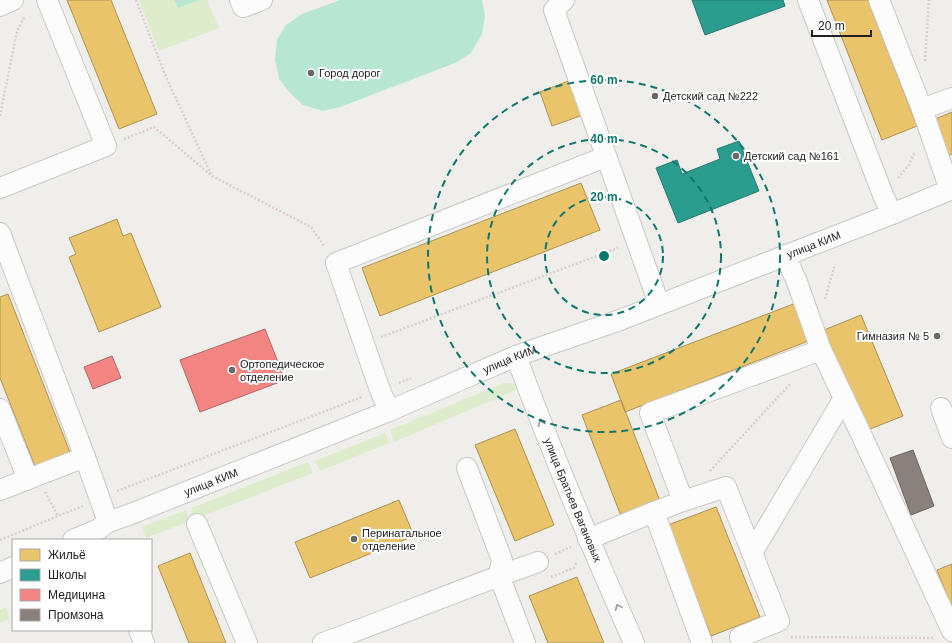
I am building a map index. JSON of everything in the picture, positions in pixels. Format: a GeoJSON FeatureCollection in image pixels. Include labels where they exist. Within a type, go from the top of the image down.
{"type":"FeatureCollection","features":[{"type":"Feature","properties":{"kind":"street"},"geometry":{"type":"LineString","coordinates":[[0,188],[106,146],[47,0]]}},
{"type":"Feature","properties":{"kind":"street"},"geometry":{"type":"LineString","coordinates":[[240,0],[243,7],[262,0]]}},
{"type":"Feature","properties":{"kind":"street"},"geometry":{"type":"LineString","coordinates":[[564,0],[554,10],[659,304]]}},
{"type":"Feature","properties":{"kind":"street"},"geometry":{"type":"LineString","coordinates":[[808,0],[883,195],[892,214]]}},
{"type":"Feature","properties":{"kind":"street"},"geometry":{"type":"LineString","coordinates":[[879,0],[951,189]]}},
{"type":"Feature","properties":{"kind":"street"},"geometry":{"type":"LineString","coordinates":[[0,6],[20,6]]}},
{"type":"Feature","properties":{"kind":"street"},"geometry":{"type":"LineString","coordinates":[[922,110],[952,98]]}},
{"type":"Feature","properties":{"kind":"street"},"geometry":{"type":"LineString","coordinates":[[389,411],[380,390],[336,263],[606,157]]}},
{"type":"Feature","properties":{"kind":"street","name":"улица КИМ"},"geometry":{"type":"LineString","coordinates":[[76,539],[103,530],[132,514],[389,411],[516,356],[620,320],[892,214],[951,189]]}},
{"type":"Feature","properties":{"kind":"street"},"geometry":{"type":"LineString","coordinates":[[0,233],[85,457],[103,530]]}},
{"type":"Feature","properties":{"kind":"street"},"geometry":{"type":"LineString","coordinates":[[785,255],[797,282],[821,350],[844,398],[945,638]]}},
{"type":"Feature","properties":{"kind":"street"},"geometry":{"type":"LineString","coordinates":[[683,501],[650,413],[821,350]]}},
{"type":"Feature","properties":{"kind":"street","name":"улица Братьев Вагановых"},"geometry":{"type":"LineString","coordinates":[[516,356],[527,388],[588,538],[634,643]]}},
{"type":"Feature","properties":{"kind":"street"},"geometry":{"type":"LineString","coordinates":[[752,553],[844,398]]}},
{"type":"Feature","properties":{"kind":"street"},"geometry":{"type":"LineString","coordinates":[[941,408],[952,438]]}},
{"type":"Feature","properties":{"kind":"street"},"geometry":{"type":"LineString","coordinates":[[0,409],[32,478]]}},
{"type":"Feature","properties":{"kind":"street"},"geometry":{"type":"LineString","coordinates":[[0,490],[85,457]]}},
{"type":"Feature","properties":{"kind":"street"},"geometry":{"type":"LineString","coordinates":[[467,468],[502,560],[499,576],[525,643]]}},
{"type":"Feature","properties":{"kind":"street"},"geometry":{"type":"LineString","coordinates":[[588,538],[683,501],[726,487],[778,621],[736,641]]}},
{"type":"Feature","properties":{"kind":"street"},"geometry":{"type":"LineString","coordinates":[[654,512],[702,643]]}},
{"type":"Feature","properties":{"kind":"street"},"geometry":{"type":"LineString","coordinates":[[197,524],[247,643]]}},
{"type":"Feature","properties":{"kind":"street"},"geometry":{"type":"LineString","coordinates":[[323,643],[538,562]]}},
{"type":"Feature","properties":{"kind":"street"},"geometry":{"type":"LineString","coordinates":[[0,573],[12,567]]}},
{"type":"Feature","properties":{"kind":"street"},"geometry":{"type":"LineString","coordinates":[[139,631],[144,643]]}},
{"type":"Feature","properties":{"kind":"path"},"geometry":{"type":"LineString","coordinates":[[136,0],[166,77],[212,176]]}},
{"type":"Feature","properties":{"kind":"path"},"geometry":{"type":"LineString","coordinates":[[925,63],[929,0]]}},
{"type":"Feature","properties":{"kind":"path"},"geometry":{"type":"LineString","coordinates":[[0,116],[20,6]]}},
{"type":"Feature","properties":{"kind":"path"},"geometry":{"type":"LineString","coordinates":[[106,146],[154,127],[212,176],[311,227],[336,263]]}},
{"type":"Feature","properties":{"kind":"path"},"geometry":{"type":"LineString","coordinates":[[883,195],[909,165],[915,151]]}},
{"type":"Feature","properties":{"kind":"path"},"geometry":{"type":"LineString","coordinates":[[364,343],[636,241]]}},
{"type":"Feature","properties":{"kind":"path"},"geometry":{"type":"LineString","coordinates":[[709,472],[794,379]]}},
{"type":"Feature","properties":{"kind":"path"},"geometry":{"type":"LineString","coordinates":[[32,478],[58,516]]}},
{"type":"Feature","properties":{"kind":"path"},"geometry":{"type":"LineString","coordinates":[[538,562],[588,538]]}},
{"type":"Feature","properties":{"kind":"path"},"geometry":{"type":"LineString","coordinates":[[787,637],[945,638]]}},
{"type":"Feature","properties":{"kind":"green space"},"geometry":{"type":"Polygon","coordinates":[[[139,0],[174,0],[178,8],[199,0],[207,0],[219,28],[159,51],[139,0]]]}},
{"type":"Feature","properties":{"kind":"green space"},"geometry":{"type":"Polygon","coordinates":[[[174,0],[199,0],[178,8],[174,0]]]}},
{"type":"Feature","properties":{"kind":"green space"},"geometry":{"type":"Polygon","coordinates":[[[340,0],[482,0],[485,16],[482,34],[471,53],[455,63],[340,107],[323,111],[303,105],[290,93],[279,79],[275,59],[277,40],[286,25],[302,14],[340,0]]]}},
{"type":"Feature","properties":{"kind":"green space"},"geometry":{"type":"Polygon","coordinates":[[[504,383],[515,384],[518,389],[394,442],[390,430],[504,383]]]}},
{"type":"Feature","properties":{"kind":"green space"},"geometry":{"type":"Polygon","coordinates":[[[385,433],[389,443],[320,471],[315,461],[385,433]]]}},
{"type":"Feature","properties":{"kind":"green space"},"geometry":{"type":"Polygon","coordinates":[[[308,462],[313,473],[195,519],[191,508],[308,462]]]}},
{"type":"Feature","properties":{"kind":"green space"},"geometry":{"type":"Polygon","coordinates":[[[186,510],[190,521],[146,538],[142,527],[186,510]]]}},
{"type":"Feature","properties":{"kind":"green space"},"geometry":{"type":"Polygon","coordinates":[[[6,607],[10,619],[0,623],[0,610],[6,607]]]}},
{"type":"Feature","properties":{"kind":"building: Жильё"},"geometry":{"type":"Polygon","coordinates":[[[67,0],[111,0],[157,114],[119,129],[67,0]]]}},
{"type":"Feature","properties":{"kind":"building: Жильё"},"geometry":{"type":"Polygon","coordinates":[[[827,0],[868,0],[917,126],[882,140],[827,0]]]}},
{"type":"Feature","properties":{"kind":"building: Жильё"},"geometry":{"type":"Polygon","coordinates":[[[571,80],[583,115],[552,126],[540,92],[571,80]]]}},
{"type":"Feature","properties":{"kind":"building: Жильё"},"geometry":{"type":"Polygon","coordinates":[[[952,112],[952,154],[948,156],[933,120],[952,112]]]}},
{"type":"Feature","properties":{"kind":"building: Жильё"},"geometry":{"type":"Polygon","coordinates":[[[581,183],[600,230],[380,316],[362,268],[581,183]]]}},
{"type":"Feature","properties":{"kind":"building: Жильё"},"geometry":{"type":"Polygon","coordinates":[[[117,219],[123,236],[131,233],[161,307],[99,332],[69,257],[76,254],[69,238],[117,219]]]}},
{"type":"Feature","properties":{"kind":"building: Жильё"},"geometry":{"type":"Polygon","coordinates":[[[8,294],[71,455],[36,469],[0,378],[0,297],[8,294]]]}},
{"type":"Feature","properties":{"kind":"building: Жильё"},"geometry":{"type":"Polygon","coordinates":[[[796,303],[811,340],[625,412],[611,374],[796,303]]]}},
{"type":"Feature","properties":{"kind":"building: Жильё"},"geometry":{"type":"Polygon","coordinates":[[[861,315],[903,416],[865,431],[824,330],[861,315]]]}},
{"type":"Feature","properties":{"kind":"building: Жильё"},"geometry":{"type":"Polygon","coordinates":[[[621,400],[660,501],[621,516],[582,415],[621,400]]]}},
{"type":"Feature","properties":{"kind":"building: Жильё"},"geometry":{"type":"Polygon","coordinates":[[[515,429],[554,525],[515,541],[475,445],[515,429]]]}},
{"type":"Feature","properties":{"kind":"building: Жильё","name":"Перинатальное отделение"},"geometry":{"type":"Polygon","coordinates":[[[399,500],[414,536],[310,578],[295,542],[399,500]]]}},
{"type":"Feature","properties":{"kind":"building: Жильё"},"geometry":{"type":"Polygon","coordinates":[[[716,507],[760,617],[711,636],[668,525],[716,507]]]}},
{"type":"Feature","properties":{"kind":"building: Жильё"},"geometry":{"type":"Polygon","coordinates":[[[190,553],[226,643],[189,643],[158,566],[190,553]]]}},
{"type":"Feature","properties":{"kind":"building: Жильё"},"geometry":{"type":"Polygon","coordinates":[[[952,564],[952,608],[937,570],[952,564]]]}},
{"type":"Feature","properties":{"kind":"building: Жильё"},"geometry":{"type":"Polygon","coordinates":[[[577,577],[604,643],[548,643],[529,596],[577,577]]]}},
{"type":"Feature","properties":{"kind":"building: Школы"},"geometry":{"type":"Polygon","coordinates":[[[692,0],[783,0],[785,6],[705,35],[692,0]]]}},
{"type":"Feature","properties":{"kind":"building: Школы"},"geometry":{"type":"Polygon","coordinates":[[[739,141],[759,191],[678,223],[656,168],[677,160],[682,174],[720,159],[717,149],[739,141]]]}},
{"type":"Feature","properties":{"kind":"building: Медицина","name":"Ортопедическое отделение"},"geometry":{"type":"Polygon","coordinates":[[[265,329],[285,380],[200,412],[180,360],[265,329]]]}},
{"type":"Feature","properties":{"kind":"building: Медицина"},"geometry":{"type":"Polygon","coordinates":[[[112,356],[121,378],[93,389],[84,367],[112,356]]]}},
{"type":"Feature","properties":{"kind":"building: Промзона"},"geometry":{"type":"Polygon","coordinates":[[[913,450],[934,506],[911,515],[890,458],[913,450]]]}},
{"type":"Feature","properties":{"kind":"place","name":"Город дорог"},"geometry":{"type":"Point","coordinates":[311,73]}},
{"type":"Feature","properties":{"kind":"place","name":"Детский сад №222"},"geometry":{"type":"Point","coordinates":[655,96]}},
{"type":"Feature","properties":{"kind":"place","name":"Детский сад №161"},"geometry":{"type":"Point","coordinates":[736,156]}},
{"type":"Feature","properties":{"kind":"place","name":"Гимназия № 5"},"geometry":{"type":"Point","coordinates":[937,336]}},
{"type":"Feature","properties":{"kind":"place","name":"Ортопедическое отделение"},"geometry":{"type":"Point","coordinates":[232,370]}},
{"type":"Feature","properties":{"kind":"place","name":"Перинатальное отделение"},"geometry":{"type":"Point","coordinates":[354,539]}}]}
